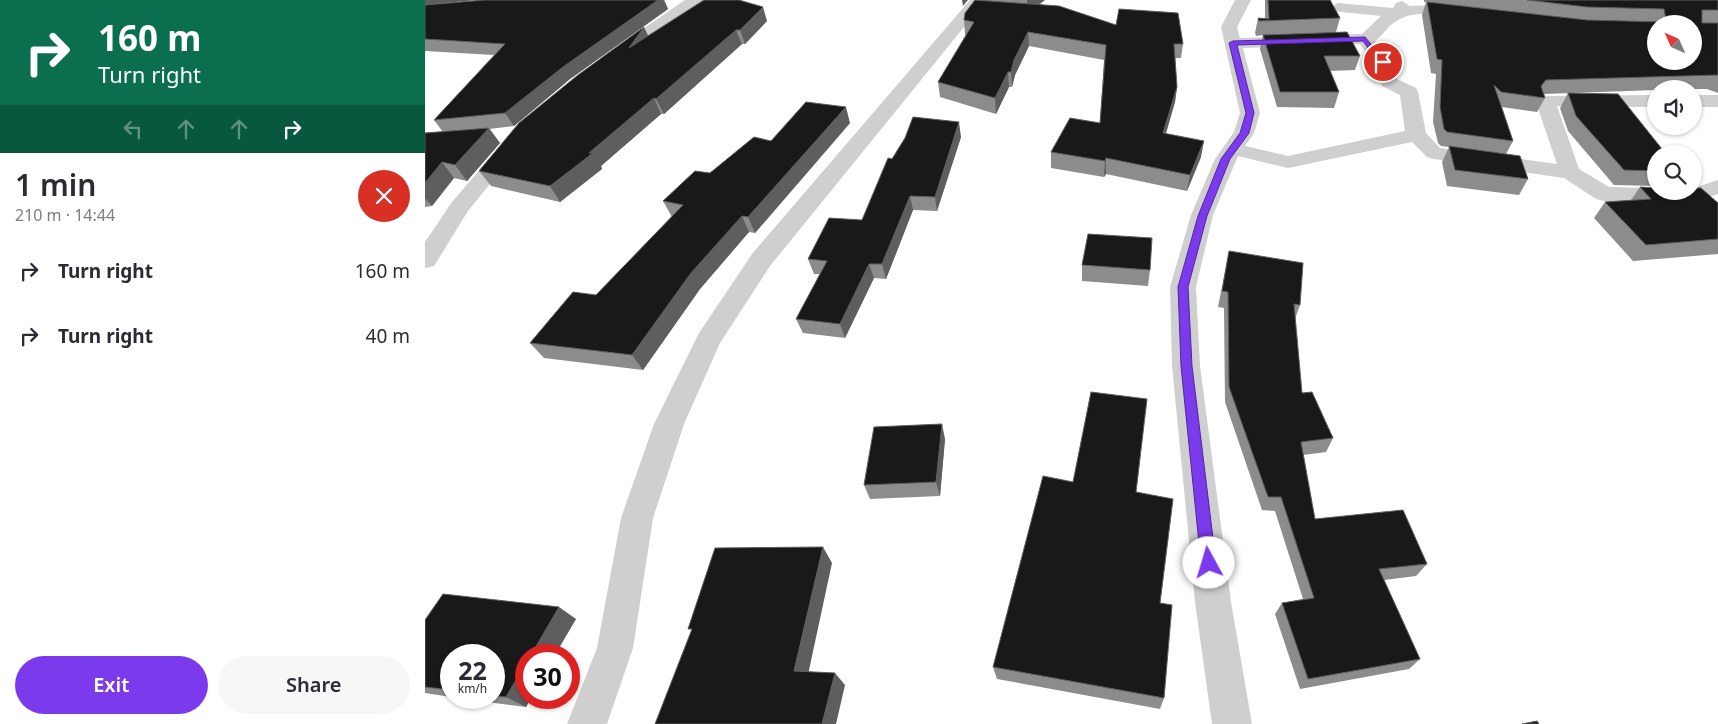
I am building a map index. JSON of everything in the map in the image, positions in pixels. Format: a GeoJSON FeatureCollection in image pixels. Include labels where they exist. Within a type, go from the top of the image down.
{"type":"FeatureCollection","features":[{"type":"Feature","properties":{"kind":"street"},"geometry":{"type":"LineString","coordinates":[[587,724],[615,648],[637,518],[669,424],[708,340],[761,260],[977,0]]}},
{"type":"Feature","properties":{"kind":"street"},"geometry":{"type":"LineString","coordinates":[[1232,724],[1213,602],[1189,386],[1183,287],[1202,216],[1225,159],[1244,133],[1250,113],[1229,27],[1243,0]]}},
{"type":"Feature","properties":{"kind":"street"},"geometry":{"type":"LineString","coordinates":[[664,2],[693,1]]}},
{"type":"Feature","properties":{"kind":"street"},"geometry":{"type":"LineString","coordinates":[[601,68],[653,28],[693,1]]}},
{"type":"Feature","properties":{"kind":"street"},"geometry":{"type":"LineString","coordinates":[[1233,43],[1365,39],[1376,34],[1386,20],[1402,7]]}},
{"type":"Feature","properties":{"kind":"street"},"geometry":{"type":"LineString","coordinates":[[1339,8],[1402,7],[1475,14]]}},
{"type":"Feature","properties":{"kind":"street"},"geometry":{"type":"LineString","coordinates":[[1365,39],[1383,62],[1389,82],[1409,92],[1416,135],[1434,153],[1571,172],[1604,194],[1695,195],[1718,186]]}},
{"type":"Feature","properties":{"kind":"street"},"geometry":{"type":"LineString","coordinates":[[1571,172],[1545,100],[1647,101]]}},
{"type":"Feature","properties":{"kind":"street"},"geometry":{"type":"LineString","coordinates":[[1702,101],[1718,101]]}},
{"type":"Feature","properties":{"kind":"street"},"geometry":{"type":"LineString","coordinates":[[425,260],[460,207],[521,133],[492,136]]}},
{"type":"Feature","properties":{"kind":"street"},"geometry":{"type":"LineString","coordinates":[[1233,149],[1288,162],[1416,135]]}},
{"type":"Feature","properties":{"kind":"building"},"geometry":{"type":"Polygon","coordinates":[[[484,0],[658,0],[563,67],[505,113],[434,120],[505,44],[425,39],[425,5],[484,0]]]}},
{"type":"Feature","properties":{"kind":"building"},"geometry":{"type":"Polygon","coordinates":[[[704,0],[739,0],[763,7],[740,30],[736,30],[656,99],[654,98],[589,153],[593,153],[550,186],[479,171],[519,123],[578,75],[644,27],[629,48],[704,0]]]}},
{"type":"Feature","properties":{"kind":"building"},"geometry":{"type":"Polygon","coordinates":[[[975,0],[1059,6],[1116,25],[1119,9],[1178,13],[1183,44],[1174,44],[1177,87],[1163,133],[1204,141],[1190,175],[1106,158],[1105,161],[1051,152],[1070,118],[1100,123],[1106,45],[1028,32],[1014,60],[1011,72],[1008,72],[995,98],[938,82],[974,22],[964,20],[965,13],[975,0]]]}},
{"type":"Feature","properties":{"kind":"building"},"geometry":{"type":"Polygon","coordinates":[[[1268,0],[1330,0],[1340,18],[1259,21],[1258,18],[1269,19],[1268,0]]]}},
{"type":"Feature","properties":{"kind":"building"},"geometry":{"type":"Polygon","coordinates":[[[1527,0],[1718,0],[1718,10],[1702,10],[1702,15],[1665,15],[1664,9],[1587,7],[1527,0]]]}},
{"type":"Feature","properties":{"kind":"building"},"geometry":{"type":"Polygon","coordinates":[[[1427,2],[1587,20],[1647,22],[1647,70],[1703,70],[1703,23],[1718,23],[1718,75],[1546,80],[1541,86],[1545,98],[1501,92],[1494,85],[1513,141],[1447,132],[1444,129],[1440,107],[1442,60],[1437,59],[1427,2]]]}},
{"type":"Feature","properties":{"kind":"building"},"geometry":{"type":"Polygon","coordinates":[[[1347,32],[1360,56],[1324,56],[1339,92],[1280,92],[1263,35],[1347,32]]]}},
{"type":"Feature","properties":{"kind":"building"},"geometry":{"type":"Polygon","coordinates":[[[1568,93],[1618,94],[1647,130],[1647,135],[1651,135],[1659,145],[1647,145],[1647,171],[1624,170],[1576,116],[1568,93]]]}},
{"type":"Feature","properties":{"kind":"building"},"geometry":{"type":"Polygon","coordinates":[[[806,102],[846,107],[748,217],[742,216],[691,273],[632,355],[530,343],[573,292],[596,295],[683,205],[663,201],[695,171],[710,173],[754,137],[771,141],[806,102]]]}},
{"type":"Feature","properties":{"kind":"building"},"geometry":{"type":"Polygon","coordinates":[[[913,117],[959,122],[935,197],[910,196],[882,264],[869,264],[840,324],[796,319],[827,261],[808,259],[829,218],[862,220],[888,158],[892,159],[905,138],[913,117]]]}},
{"type":"Feature","properties":{"kind":"building"},"geometry":{"type":"Polygon","coordinates":[[[489,128],[455,165],[442,162],[425,183],[425,133],[489,128]]]}},
{"type":"Feature","properties":{"kind":"building"},"geometry":{"type":"Polygon","coordinates":[[[1449,146],[1520,156],[1528,179],[1455,170],[1449,146]]]}},
{"type":"Feature","properties":{"kind":"building"},"geometry":{"type":"Polygon","coordinates":[[[1640,187],[1647,187],[1647,195],[1640,187]]]}},
{"type":"Feature","properties":{"kind":"building"},"geometry":{"type":"Polygon","coordinates":[[[1702,189],[1718,203],[1718,239],[1646,245],[1605,202],[1647,199],[1702,200],[1702,189]]]}},
{"type":"Feature","properties":{"kind":"building"},"geometry":{"type":"Polygon","coordinates":[[[1088,234],[1152,238],[1150,270],[1082,265],[1088,234]]]}},
{"type":"Feature","properties":{"kind":"building"},"geometry":{"type":"Polygon","coordinates":[[[1229,251],[1303,263],[1300,305],[1294,304],[1302,393],[1312,392],[1333,438],[1301,442],[1315,519],[1403,510],[1427,564],[1379,569],[1420,659],[1308,679],[1282,603],[1314,598],[1281,497],[1268,497],[1229,387],[1228,292],[1222,291],[1229,251]]]}},
{"type":"Feature","properties":{"kind":"building"},"geometry":{"type":"Polygon","coordinates":[[[1091,392],[1147,399],[1136,492],[1173,499],[1160,603],[1172,605],[1164,698],[993,667],[1043,476],[1073,482],[1091,392]]]}},
{"type":"Feature","properties":{"kind":"building"},"geometry":{"type":"Polygon","coordinates":[[[942,424],[936,482],[864,485],[874,427],[942,424]]]}},
{"type":"Feature","properties":{"kind":"building"},"geometry":{"type":"Polygon","coordinates":[[[823,547],[794,671],[835,673],[822,724],[655,724],[692,629],[688,629],[715,548],[823,547]]]}},
{"type":"Feature","properties":{"kind":"building"},"geometry":{"type":"Polygon","coordinates":[[[443,594],[559,607],[537,644],[515,644],[515,682],[506,697],[505,644],[440,644],[440,689],[425,687],[425,620],[443,594]]]}},
{"type":"Feature","properties":{"kind":"building"},"geometry":{"type":"Polygon","coordinates":[[[1537,721],[1539,724],[1522,724],[1537,721]]]}},
{"type":"Feature","properties":{"kind":"route"},"geometry":{"type":"LineString","coordinates":[[1209,563],[1186,366],[1183,287],[1202,216],[1225,159],[1244,133],[1250,113],[1233,43],[1365,39],[1383,62]]}}]}
